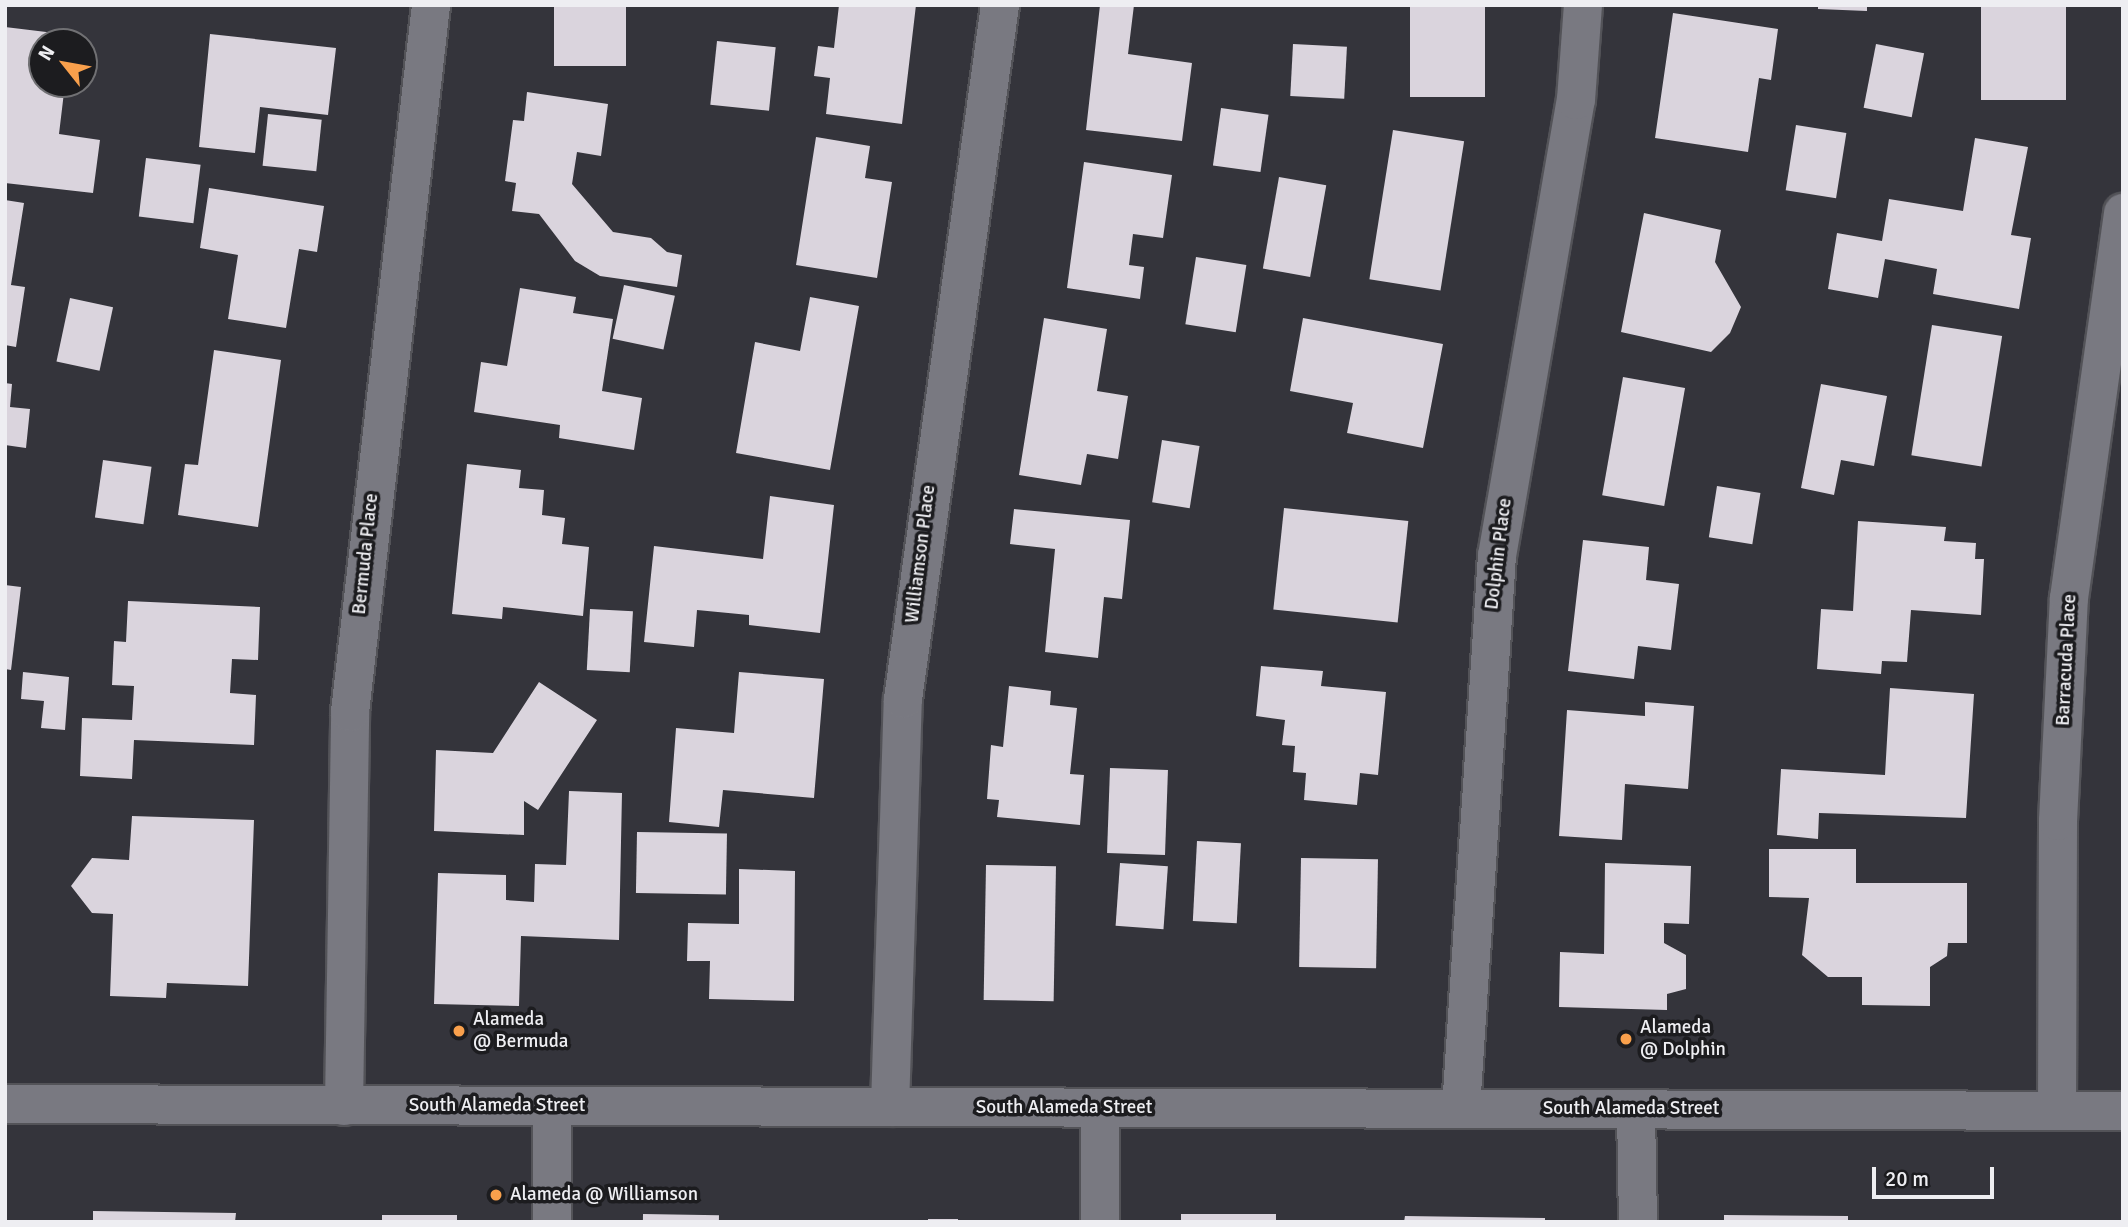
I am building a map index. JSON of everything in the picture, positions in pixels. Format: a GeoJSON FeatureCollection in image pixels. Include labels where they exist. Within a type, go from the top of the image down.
{"type":"FeatureCollection","features":[{"type":"Feature","properties":{"kind":"street","name":"Bermuda Place"},"geometry":{"type":"LineString","coordinates":[[344,1106],[350,712],[431,5]]}},
{"type":"Feature","properties":{"kind":"street","name":"Williamson Place"},"geometry":{"type":"LineString","coordinates":[[890,1107],[903,699],[1000,5]]}},
{"type":"Feature","properties":{"kind":"street","name":"Dolphin Place"},"geometry":{"type":"LineString","coordinates":[[1461,1109],[1497,556],[1576,100],[1583,5]]}},
{"type":"Feature","properties":{"kind":"street","name":"Barracuda Place"},"geometry":{"type":"LineString","coordinates":[[2057,1110],[2058,821],[2069,598],[2123,213]]}},
{"type":"Feature","properties":{"kind":"street","name":"South Alameda Street"},"geometry":{"type":"LineString","coordinates":[[5,1104],[2123,1111]]}},
{"type":"Feature","properties":{"kind":"street"},"geometry":{"type":"LineString","coordinates":[[552,1106],[552,1222]]}},
{"type":"Feature","properties":{"kind":"street"},"geometry":{"type":"LineString","coordinates":[[1100,1108],[1100,1222]]}},
{"type":"Feature","properties":{"kind":"street"},"geometry":{"type":"LineString","coordinates":[[1636,1109],[1638,1222]]}},
{"type":"Feature","properties":{"kind":"building"},"geometry":{"type":"Polygon","coordinates":[[[554,5],[626,5],[626,66],[554,66],[554,5]]]}},
{"type":"Feature","properties":{"kind":"building"},"geometry":{"type":"Polygon","coordinates":[[[839,5],[916,5],[902,124],[826,114],[830,78],[814,76],[818,46],[834,48],[839,5]]]}},
{"type":"Feature","properties":{"kind":"building"},"geometry":{"type":"Polygon","coordinates":[[[1100,5],[1134,5],[1128,54],[1192,63],[1182,141],[1086,130],[1100,5]]]}},
{"type":"Feature","properties":{"kind":"building"},"geometry":{"type":"Polygon","coordinates":[[[1410,5],[1485,5],[1485,97],[1410,97],[1410,5]]]}},
{"type":"Feature","properties":{"kind":"building"},"geometry":{"type":"Polygon","coordinates":[[[1818,5],[1867,5],[1867,11],[1818,9],[1818,5]]]}},
{"type":"Feature","properties":{"kind":"building"},"geometry":{"type":"Polygon","coordinates":[[[1981,5],[2066,5],[2066,100],[1981,100],[1981,5]]]}},
{"type":"Feature","properties":{"kind":"building"},"geometry":{"type":"Polygon","coordinates":[[[1673,13],[1778,29],[1771,80],[1759,78],[1748,152],[1655,138],[1673,13]]]}},
{"type":"Feature","properties":{"kind":"building"},"geometry":{"type":"Polygon","coordinates":[[[5,27],[28,30],[28,98],[63,98],[59,134],[100,140],[93,193],[5,183],[5,27]]]}},
{"type":"Feature","properties":{"kind":"building"},"geometry":{"type":"Polygon","coordinates":[[[210,34],[336,48],[328,115],[260,107],[255,153],[199,147],[210,34]]]}},
{"type":"Feature","properties":{"kind":"building"},"geometry":{"type":"Polygon","coordinates":[[[717,41],[776,47],[769,111],[710,105],[717,41]]]}},
{"type":"Feature","properties":{"kind":"building"},"geometry":{"type":"Polygon","coordinates":[[[1293,44],[1347,47],[1344,99],[1290,96],[1293,44]]]}},
{"type":"Feature","properties":{"kind":"building"},"geometry":{"type":"Polygon","coordinates":[[[1876,44],[1924,53],[1912,117],[1864,108],[1876,44]]]}},
{"type":"Feature","properties":{"kind":"building"},"geometry":{"type":"Polygon","coordinates":[[[527,92],[608,104],[601,156],[577,152],[572,184],[613,232],[651,238],[667,252],[682,255],[677,287],[600,276],[575,261],[539,214],[512,211],[516,183],[505,181],[513,120],[524,121],[527,92]]]}},
{"type":"Feature","properties":{"kind":"building"},"geometry":{"type":"Polygon","coordinates":[[[1221,108],[1269,115],[1260,172],[1213,165],[1221,108]]]}},
{"type":"Feature","properties":{"kind":"building"},"geometry":{"type":"Polygon","coordinates":[[[268,114],[322,120],[316,171],[263,166],[268,114]]]}},
{"type":"Feature","properties":{"kind":"building"},"geometry":{"type":"Polygon","coordinates":[[[1796,125],[1846,133],[1836,198],[1786,190],[1796,125]]]}},
{"type":"Feature","properties":{"kind":"building"},"geometry":{"type":"Polygon","coordinates":[[[1393,130],[1464,141],[1440,290],[1369,279],[1393,130]]]}},
{"type":"Feature","properties":{"kind":"building"},"geometry":{"type":"Polygon","coordinates":[[[816,137],[870,146],[865,178],[892,182],[877,278],[796,265],[816,137]]]}},
{"type":"Feature","properties":{"kind":"building"},"geometry":{"type":"Polygon","coordinates":[[[1975,138],[2028,147],[2011,235],[2031,238],[2019,309],[1933,294],[1937,269],[1885,259],[1878,298],[1828,289],[1837,233],[1882,241],[1889,199],[1963,211],[1975,138]]]}},
{"type":"Feature","properties":{"kind":"building"},"geometry":{"type":"Polygon","coordinates":[[[146,158],[201,165],[193,223],[139,217],[146,158]]]}},
{"type":"Feature","properties":{"kind":"building"},"geometry":{"type":"Polygon","coordinates":[[[1084,162],[1172,175],[1163,238],[1133,234],[1129,265],[1144,267],[1140,299],[1067,288],[1084,162]]]}},
{"type":"Feature","properties":{"kind":"building"},"geometry":{"type":"Polygon","coordinates":[[[1279,177],[1326,185],[1310,277],[1263,269],[1279,177]]]}},
{"type":"Feature","properties":{"kind":"building"},"geometry":{"type":"Polygon","coordinates":[[[209,188],[324,206],[317,252],[299,249],[286,328],[228,319],[238,255],[200,248],[209,188]]]}},
{"type":"Feature","properties":{"kind":"building"},"geometry":{"type":"Polygon","coordinates":[[[5,200],[24,203],[11,285],[25,287],[16,347],[5,345],[5,200]]]}},
{"type":"Feature","properties":{"kind":"building"},"geometry":{"type":"Polygon","coordinates":[[[1644,213],[1721,230],[1715,262],[1741,307],[1730,333],[1711,352],[1621,332],[1644,213]]]}},
{"type":"Feature","properties":{"kind":"building"},"geometry":{"type":"Polygon","coordinates":[[[1196,257],[1246,265],[1236,332],[1185,324],[1196,257]]]}},
{"type":"Feature","properties":{"kind":"building"},"geometry":{"type":"Polygon","coordinates":[[[624,285],[675,296],[663,350],[613,339],[624,285]]]}},
{"type":"Feature","properties":{"kind":"building"},"geometry":{"type":"Polygon","coordinates":[[[520,288],[576,297],[573,313],[613,319],[602,391],[642,398],[634,450],[559,438],[560,425],[474,412],[481,362],[507,366],[520,288]]]}},
{"type":"Feature","properties":{"kind":"building"},"geometry":{"type":"Polygon","coordinates":[[[810,297],[859,306],[830,470],[736,453],[755,342],[800,351],[810,297]]]}},
{"type":"Feature","properties":{"kind":"building"},"geometry":{"type":"Polygon","coordinates":[[[70,298],[113,307],[100,371],[56,362],[70,298]]]}},
{"type":"Feature","properties":{"kind":"building"},"geometry":{"type":"Polygon","coordinates":[[[1044,318],[1107,329],[1097,391],[1128,396],[1118,459],[1087,454],[1081,485],[1019,475],[1044,318]]]}},
{"type":"Feature","properties":{"kind":"building"},"geometry":{"type":"Polygon","coordinates":[[[1303,318],[1443,344],[1423,448],[1347,433],[1353,403],[1290,391],[1303,318]]]}},
{"type":"Feature","properties":{"kind":"building"},"geometry":{"type":"Polygon","coordinates":[[[1932,325],[2002,336],[1981,466],[1911,455],[1932,325]]]}},
{"type":"Feature","properties":{"kind":"building"},"geometry":{"type":"Polygon","coordinates":[[[214,350],[281,360],[258,527],[178,515],[185,464],[198,465],[214,350]]]}},
{"type":"Feature","properties":{"kind":"building"},"geometry":{"type":"Polygon","coordinates":[[[1623,377],[1685,388],[1664,506],[1602,495],[1623,377]]]}},
{"type":"Feature","properties":{"kind":"building"},"geometry":{"type":"Polygon","coordinates":[[[5,383],[12,384],[10,407],[30,409],[26,448],[5,445],[5,383]]]}},
{"type":"Feature","properties":{"kind":"building"},"geometry":{"type":"Polygon","coordinates":[[[1821,384],[1887,396],[1874,466],[1841,460],[1834,495],[1801,488],[1821,384]]]}},
{"type":"Feature","properties":{"kind":"building"},"geometry":{"type":"Polygon","coordinates":[[[1162,440],[1200,446],[1190,508],[1152,502],[1162,440]]]}},
{"type":"Feature","properties":{"kind":"building"},"geometry":{"type":"Polygon","coordinates":[[[103,460],[152,467],[143,524],[95,517],[103,460]]]}},
{"type":"Feature","properties":{"kind":"building"},"geometry":{"type":"Polygon","coordinates":[[[467,464],[521,470],[519,488],[544,490],[542,515],[565,518],[562,544],[589,547],[583,616],[503,607],[502,619],[452,614],[467,464]]]}},
{"type":"Feature","properties":{"kind":"building"},"geometry":{"type":"Polygon","coordinates":[[[1717,486],[1760,493],[1752,544],[1709,537],[1717,486]]]}},
{"type":"Feature","properties":{"kind":"building"},"geometry":{"type":"Polygon","coordinates":[[[770,496],[834,505],[820,633],[749,625],[749,615],[697,610],[694,647],[644,642],[654,546],[763,559],[770,496]]]}},
{"type":"Feature","properties":{"kind":"building"},"geometry":{"type":"Polygon","coordinates":[[[1284,508],[1408,521],[1398,623],[1273,609],[1284,508]]]}},
{"type":"Feature","properties":{"kind":"building"},"geometry":{"type":"Polygon","coordinates":[[[1014,509],[1130,520],[1122,599],[1104,597],[1098,658],[1045,652],[1055,549],[1010,544],[1014,509]]]}},
{"type":"Feature","properties":{"kind":"building"},"geometry":{"type":"Polygon","coordinates":[[[1858,521],[1946,527],[1944,541],[1976,543],[1975,559],[1984,559],[1981,615],[1911,610],[1907,662],[1882,661],[1881,674],[1817,669],[1821,609],[1853,611],[1858,521]]]}},
{"type":"Feature","properties":{"kind":"building"},"geometry":{"type":"Polygon","coordinates":[[[1583,540],[1649,547],[1646,580],[1679,584],[1671,650],[1638,646],[1634,679],[1568,671],[1583,540]]]}},
{"type":"Feature","properties":{"kind":"building"},"geometry":{"type":"Polygon","coordinates":[[[5,585],[21,587],[11,670],[5,669],[5,585]]]}},
{"type":"Feature","properties":{"kind":"building"},"geometry":{"type":"Polygon","coordinates":[[[128,601],[260,607],[258,660],[232,659],[230,693],[256,695],[254,745],[134,740],[132,779],[80,776],[82,718],[132,720],[134,686],[112,685],[114,641],[126,642],[128,601]]]}},
{"type":"Feature","properties":{"kind":"building"},"geometry":{"type":"Polygon","coordinates":[[[590,609],[633,611],[630,672],[587,670],[590,609]]]}},
{"type":"Feature","properties":{"kind":"building"},"geometry":{"type":"Polygon","coordinates":[[[1261,666],[1323,671],[1321,686],[1386,692],[1378,775],[1360,773],[1357,805],[1304,800],[1306,773],[1293,772],[1295,746],[1282,745],[1285,720],[1256,716],[1261,666]]]}},
{"type":"Feature","properties":{"kind":"building"},"geometry":{"type":"Polygon","coordinates":[[[23,672],[69,677],[65,730],[41,728],[44,701],[21,699],[23,672]]]}},
{"type":"Feature","properties":{"kind":"building"},"geometry":{"type":"Polygon","coordinates":[[[739,672],[824,679],[814,798],[723,790],[719,827],[669,822],[676,728],[734,733],[739,672]]]}},
{"type":"Feature","properties":{"kind":"building"},"geometry":{"type":"Polygon","coordinates":[[[539,682],[597,720],[538,810],[524,801],[524,835],[434,831],[436,750],[493,753],[539,682]]]}},
{"type":"Feature","properties":{"kind":"building"},"geometry":{"type":"Polygon","coordinates":[[[1009,686],[1051,691],[1050,705],[1077,708],[1070,774],[1084,775],[1080,825],[997,817],[999,800],[987,799],[991,745],[1003,747],[1009,686]]]}},
{"type":"Feature","properties":{"kind":"building"},"geometry":{"type":"Polygon","coordinates":[[[1890,688],[1974,694],[1966,818],[1819,813],[1818,839],[1777,835],[1781,769],[1885,775],[1890,688]]]}},
{"type":"Feature","properties":{"kind":"building"},"geometry":{"type":"Polygon","coordinates":[[[1645,702],[1694,706],[1688,789],[1625,784],[1622,840],[1559,836],[1567,710],[1645,716],[1645,702]]]}},
{"type":"Feature","properties":{"kind":"building"},"geometry":{"type":"Polygon","coordinates":[[[1110,768],[1168,770],[1165,855],[1107,853],[1110,768]]]}},
{"type":"Feature","properties":{"kind":"building"},"geometry":{"type":"Polygon","coordinates":[[[569,791],[622,793],[619,940],[521,936],[519,1006],[434,1004],[438,873],[506,875],[506,900],[534,902],[535,864],[566,865],[569,791]]]}},
{"type":"Feature","properties":{"kind":"building"},"geometry":{"type":"Polygon","coordinates":[[[132,816],[254,820],[248,986],[167,983],[166,998],[110,996],[113,914],[92,913],[71,886],[92,858],[129,860],[132,816]]]}},
{"type":"Feature","properties":{"kind":"building"},"geometry":{"type":"Polygon","coordinates":[[[637,832],[727,834],[726,895],[636,893],[637,832]]]}},
{"type":"Feature","properties":{"kind":"building"},"geometry":{"type":"Polygon","coordinates":[[[1197,841],[1241,843],[1237,923],[1193,921],[1197,841]]]}},
{"type":"Feature","properties":{"kind":"building"},"geometry":{"type":"Polygon","coordinates":[[[1769,849],[1856,849],[1856,883],[1967,883],[1967,943],[1948,943],[1947,956],[1930,967],[1930,1006],[1862,1005],[1862,977],[1828,977],[1802,955],[1809,898],[1769,897],[1769,849]]]}},
{"type":"Feature","properties":{"kind":"building"},"geometry":{"type":"Polygon","coordinates":[[[1301,858],[1378,859],[1376,968],[1299,967],[1301,858]]]}},
{"type":"Feature","properties":{"kind":"building"},"geometry":{"type":"Polygon","coordinates":[[[1120,863],[1168,866],[1163,929],[1116,926],[1120,863]]]}},
{"type":"Feature","properties":{"kind":"building"},"geometry":{"type":"Polygon","coordinates":[[[1605,863],[1691,866],[1689,924],[1664,923],[1664,943],[1686,955],[1686,989],[1667,994],[1667,1010],[1559,1007],[1560,952],[1604,954],[1605,863]]]}},
{"type":"Feature","properties":{"kind":"building"},"geometry":{"type":"Polygon","coordinates":[[[986,865],[1056,866],[1054,1001],[984,1000],[986,865]]]}},
{"type":"Feature","properties":{"kind":"building"},"geometry":{"type":"Polygon","coordinates":[[[739,869],[795,871],[794,1001],[709,999],[710,961],[687,961],[688,923],[739,924],[739,869]]]}},
{"type":"Feature","properties":{"kind":"building"},"geometry":{"type":"Polygon","coordinates":[[[93,1211],[236,1213],[235,1222],[93,1222],[93,1211]]]}},
{"type":"Feature","properties":{"kind":"building"},"geometry":{"type":"Polygon","coordinates":[[[643,1214],[719,1215],[719,1222],[643,1222],[643,1214]]]}},
{"type":"Feature","properties":{"kind":"building"},"geometry":{"type":"Polygon","coordinates":[[[1181,1214],[1276,1214],[1276,1222],[1181,1222],[1181,1214]]]}},
{"type":"Feature","properties":{"kind":"building"},"geometry":{"type":"Polygon","coordinates":[[[382,1215],[457,1215],[457,1222],[382,1222],[382,1215]]]}},
{"type":"Feature","properties":{"kind":"building"},"geometry":{"type":"Polygon","coordinates":[[[1724,1215],[1848,1216],[1848,1222],[1724,1222],[1724,1215]]]}},
{"type":"Feature","properties":{"kind":"building"},"geometry":{"type":"Polygon","coordinates":[[[1405,1216],[1545,1218],[1545,1222],[1404,1222],[1405,1216]]]}},
{"type":"Feature","properties":{"kind":"building"},"geometry":{"type":"Polygon","coordinates":[[[928,1219],[958,1219],[958,1222],[928,1222],[928,1219]]]}},
{"type":"Feature","properties":{"kind":"place","name":"Alameda @ Bermuda"},"geometry":{"type":"Point","coordinates":[459,1031]}},
{"type":"Feature","properties":{"kind":"place","name":"Alameda @ Dolphin"},"geometry":{"type":"Point","coordinates":[1626,1039]}},
{"type":"Feature","properties":{"kind":"place","name":"Alameda @ Williamson"},"geometry":{"type":"Point","coordinates":[496,1195]}}]}
